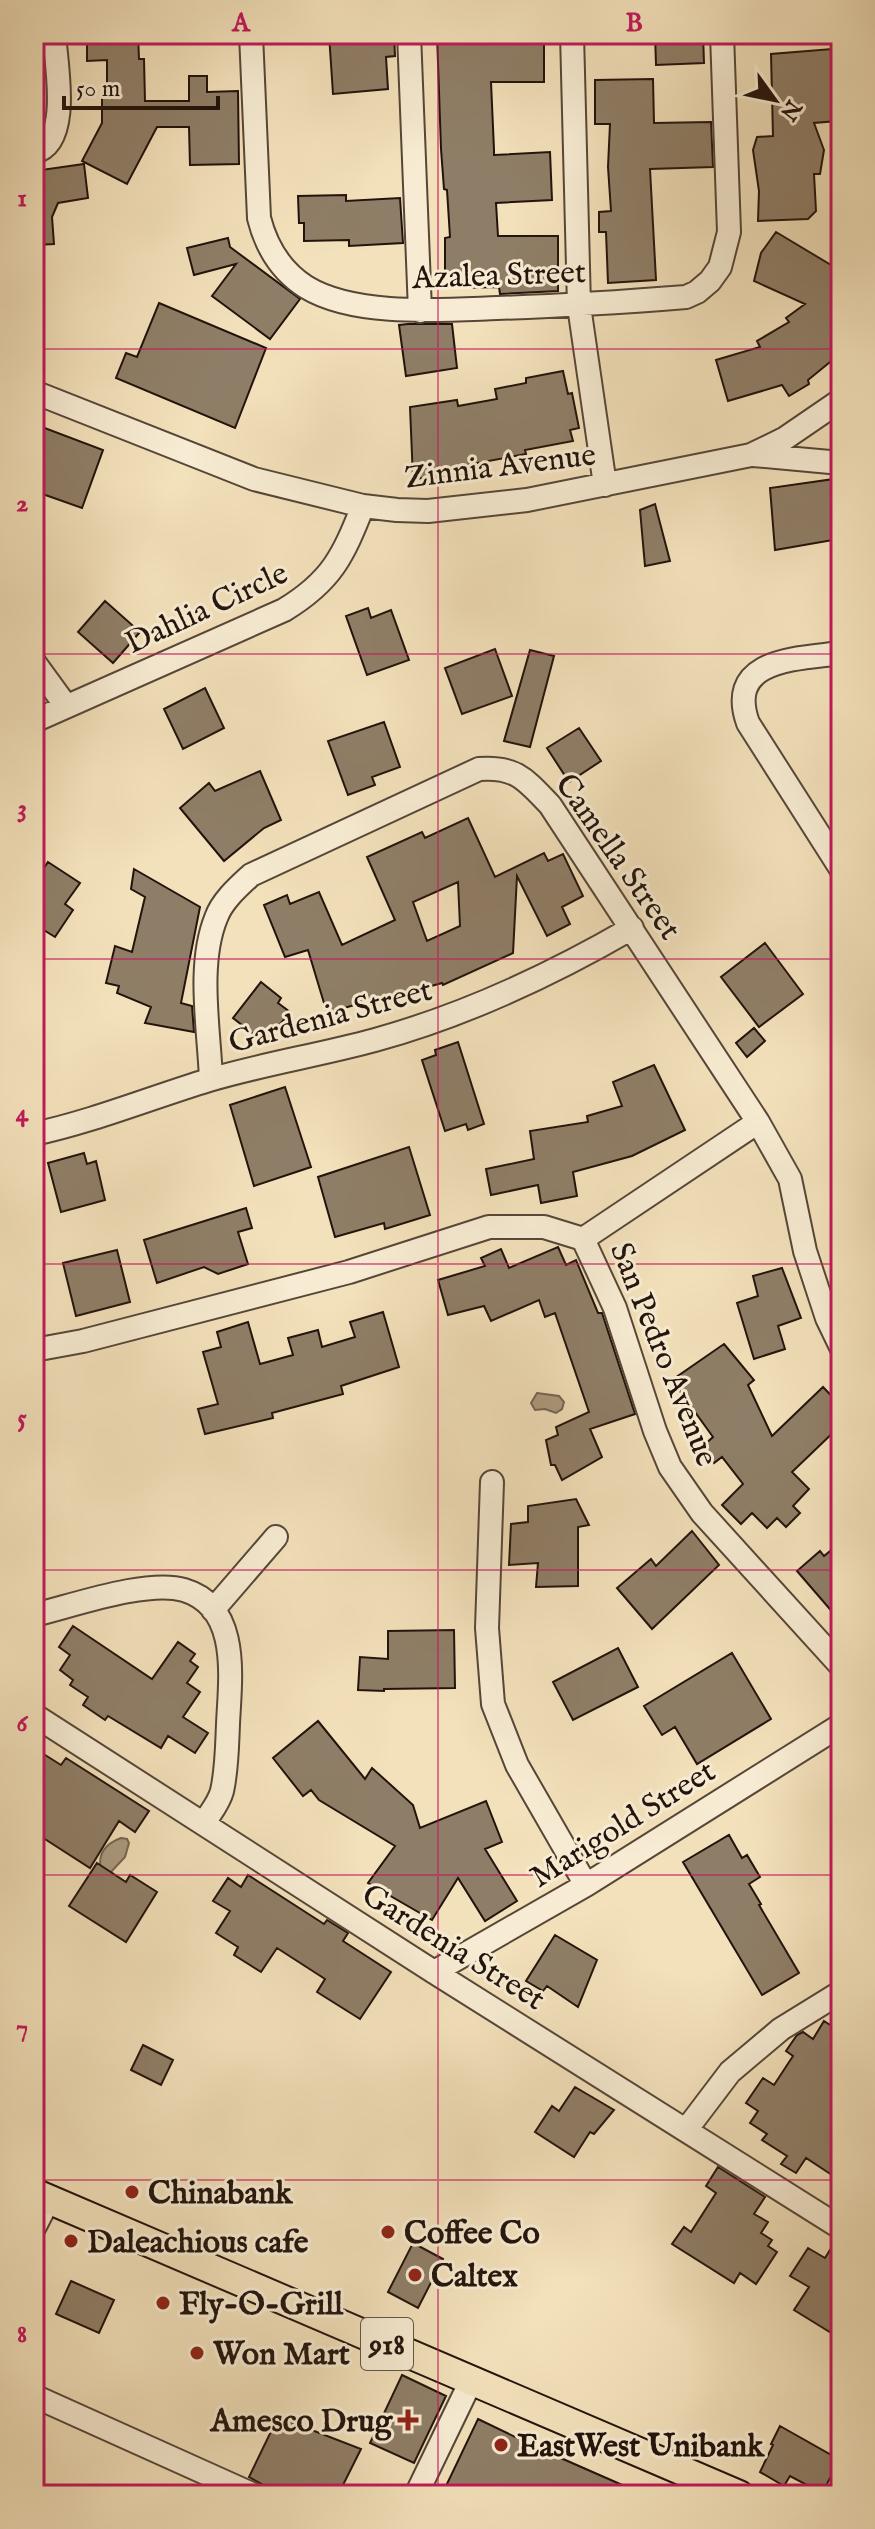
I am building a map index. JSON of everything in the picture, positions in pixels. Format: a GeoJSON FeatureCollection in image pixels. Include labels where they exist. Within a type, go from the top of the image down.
{"type":"FeatureCollection","features":[{"type":"Feature","properties":{"kind":"main road","name":"918"},"geometry":{"type":"LineString","coordinates":[[42,2196],[739,2495]]}},
{"type":"Feature","properties":{"kind":"street"},"geometry":{"type":"LineString","coordinates":[[34,152],[42,150],[55,136],[59,120],[54,34]]}},
{"type":"Feature","properties":{"kind":"street","name":"Azalea Street"},"geometry":{"type":"LineString","coordinates":[[251,34],[259,218],[274,255],[305,286],[326,296],[420,311],[579,306],[686,297],[710,281],[720,267],[729,232],[722,34]]}},
{"type":"Feature","properties":{"kind":"street"},"geometry":{"type":"LineString","coordinates":[[409,34],[420,311]]}},
{"type":"Feature","properties":{"kind":"street"},"geometry":{"type":"LineString","coordinates":[[572,34],[579,306],[605,485]]}},
{"type":"Feature","properties":{"kind":"street","name":"Zinnia Avenue"},"geometry":{"type":"LineString","coordinates":[[34,392],[254,479],[363,506],[412,511],[527,500],[751,455]]}},
{"type":"Feature","properties":{"kind":"street"},"geometry":{"type":"LineString","coordinates":[[751,455],[784,439],[841,400]]}},
{"type":"Feature","properties":{"kind":"street"},"geometry":{"type":"LineString","coordinates":[[751,455],[841,463]]}},
{"type":"Feature","properties":{"kind":"street","name":"Dahlia Circle"},"geometry":{"type":"LineString","coordinates":[[34,721],[284,610],[310,594],[339,559],[363,506]]}},
{"type":"Feature","properties":{"kind":"street"},"geometry":{"type":"LineString","coordinates":[[841,653],[768,666],[748,682],[743,695],[743,709],[748,723],[841,869]]}},
{"type":"Feature","properties":{"kind":"street"},"geometry":{"type":"LineString","coordinates":[[34,662],[66,706]]}},
{"type":"Feature","properties":{"kind":"street","name":"Camella Street"},"geometry":{"type":"LineString","coordinates":[[211,1079],[206,956],[216,916],[231,894],[251,875],[479,769],[503,767],[528,782],[550,805],[758,1122],[790,1179],[805,1251],[827,1318],[841,1347]]}},
{"type":"Feature","properties":{"kind":"street","name":"Gardenia Street"},"geometry":{"type":"LineString","coordinates":[[34,1134],[80,1124],[211,1079],[377,1040],[471,1009],[569,965],[632,928]]}},
{"type":"Feature","properties":{"kind":"street"},"geometry":{"type":"LineString","coordinates":[[583,1239],[758,1122]]}},
{"type":"Feature","properties":{"kind":"street","name":"San Pedro Avenue"},"geometry":{"type":"LineString","coordinates":[[34,1350],[83,1341],[349,1272],[489,1227],[544,1227],[583,1239],[615,1308],[655,1431],[670,1467],[702,1513],[841,1666]]}},
{"type":"Feature","properties":{"kind":"street"},"geometry":{"type":"LineString","coordinates":[[492,1482],[487,1628],[493,1704],[517,1765],[586,1885]]}},
{"type":"Feature","properties":{"kind":"street"},"geometry":{"type":"LineString","coordinates":[[213,1610],[276,1537]]}},
{"type":"Feature","properties":{"kind":"street"},"geometry":{"type":"LineString","coordinates":[[34,1615],[157,1587],[188,1591],[213,1610],[227,1638],[231,1666],[224,1780],[216,1804],[204,1823]]}},
{"type":"Feature","properties":{"kind":"street","name":"Gardenia Street"},"geometry":{"type":"LineString","coordinates":[[34,1715],[841,2228]]}},
{"type":"Feature","properties":{"kind":"street","name":"Marigold Street"},"geometry":{"type":"LineString","coordinates":[[434,1972],[586,1885],[841,1725]]}},
{"type":"Feature","properties":{"kind":"street"},"geometry":{"type":"LineString","coordinates":[[686,2130],[730,2072],[781,2029],[841,1992]]}},
{"type":"Feature","properties":{"kind":"street"},"geometry":{"type":"LineString","coordinates":[[34,2228],[42,2196]]}},
{"type":"Feature","properties":{"kind":"street"},"geometry":{"type":"LineString","coordinates":[[416,2495],[471,2381]]}},
{"type":"Feature","properties":{"kind":"street"},"geometry":{"type":"LineString","coordinates":[[34,2396],[254,2495]]}},
{"type":"Feature","properties":{"kind":"shaded area"},"geometry":{"type":"Polygon","coordinates":[[[537,1393],[559,1396],[564,1402],[562,1409],[556,1413],[545,1409],[535,1410],[531,1403],[537,1393]]]}},
{"type":"Feature","properties":{"kind":"shaded area"},"geometry":{"type":"Polygon","coordinates":[[[121,1838],[129,1843],[125,1857],[110,1873],[101,1869],[100,1858],[104,1849],[121,1838]]]}},
{"type":"Feature","properties":{"kind":"building"},"geometry":{"type":"Polygon","coordinates":[[[87,34],[138,34],[139,59],[144,59],[145,101],[189,101],[189,76],[207,76],[207,92],[238,91],[239,164],[190,165],[189,127],[157,127],[127,184],[82,161],[102,123],[102,96],[107,96],[107,60],[87,61],[87,34]]]}},
{"type":"Feature","properties":{"kind":"building"},"geometry":{"type":"Polygon","coordinates":[[[329,34],[394,34],[395,56],[386,57],[388,89],[333,94],[329,34]]]}},
{"type":"Feature","properties":{"kind":"building"},"geometry":{"type":"Polygon","coordinates":[[[437,34],[534,34],[533,41],[544,41],[544,82],[491,82],[494,155],[550,152],[552,200],[496,203],[498,236],[558,236],[558,291],[500,294],[499,287],[460,288],[460,272],[445,273],[445,238],[450,237],[441,149],[437,34]]]}},
{"type":"Feature","properties":{"kind":"building"},"geometry":{"type":"Polygon","coordinates":[[[655,34],[703,34],[704,63],[656,65],[655,34]]]}},
{"type":"Feature","properties":{"kind":"building"},"geometry":{"type":"Polygon","coordinates":[[[832,49],[837,121],[814,123],[824,150],[820,174],[814,174],[816,211],[808,219],[758,221],[759,191],[753,150],[757,137],[773,136],[771,54],[832,49]]]}},
{"type":"Feature","properties":{"kind":"building"},"geometry":{"type":"Polygon","coordinates":[[[653,79],[654,123],[711,122],[713,167],[650,169],[656,280],[608,283],[606,232],[599,232],[599,212],[611,211],[608,167],[610,124],[595,124],[595,80],[653,79]]]}},
{"type":"Feature","properties":{"kind":"building"},"geometry":{"type":"Polygon","coordinates":[[[84,164],[88,198],[58,203],[52,217],[54,244],[34,245],[34,171],[84,164]]]}},
{"type":"Feature","properties":{"kind":"building"},"geometry":{"type":"Polygon","coordinates":[[[346,195],[346,201],[400,198],[403,243],[349,246],[349,240],[304,241],[304,223],[299,223],[298,196],[346,195]]]}},
{"type":"Feature","properties":{"kind":"building"},"geometry":{"type":"Polygon","coordinates":[[[776,232],[841,271],[841,353],[808,380],[809,384],[789,396],[782,385],[728,401],[716,360],[760,347],[757,341],[789,322],[786,318],[805,304],[754,281],[761,253],[776,232]]]}},
{"type":"Feature","properties":{"kind":"building"},"geometry":{"type":"Polygon","coordinates":[[[228,238],[230,247],[300,299],[270,339],[212,296],[236,264],[194,275],[187,248],[228,238]]]}},
{"type":"Feature","properties":{"kind":"building"},"geometry":{"type":"Polygon","coordinates":[[[159,303],[266,348],[235,428],[116,378],[126,353],[137,357],[159,303]]]}},
{"type":"Feature","properties":{"kind":"building"},"geometry":{"type":"Polygon","coordinates":[[[452,324],[457,368],[406,376],[399,325],[452,324]]]}},
{"type":"Feature","properties":{"kind":"building"},"geometry":{"type":"Polygon","coordinates":[[[563,371],[568,394],[572,393],[579,428],[570,430],[573,441],[467,465],[469,474],[413,479],[410,407],[457,400],[458,406],[497,399],[495,389],[526,383],[526,378],[563,371]]]}},
{"type":"Feature","properties":{"kind":"building"},"geometry":{"type":"Polygon","coordinates":[[[34,424],[103,450],[82,508],[34,491],[34,424]]]}},
{"type":"Feature","properties":{"kind":"building"},"geometry":{"type":"Polygon","coordinates":[[[834,479],[839,539],[775,550],[770,488],[834,479]]]}},
{"type":"Feature","properties":{"kind":"building"},"geometry":{"type":"Polygon","coordinates":[[[655,504],[670,561],[645,566],[640,510],[655,504]]]}},
{"type":"Feature","properties":{"kind":"building"},"geometry":{"type":"Polygon","coordinates":[[[105,601],[140,632],[113,663],[78,632],[105,601]]]}},
{"type":"Feature","properties":{"kind":"building"},"geometry":{"type":"Polygon","coordinates":[[[368,608],[371,618],[391,610],[409,660],[367,675],[346,616],[368,608]]]}},
{"type":"Feature","properties":{"kind":"building"},"geometry":{"type":"Polygon","coordinates":[[[495,649],[512,696],[462,714],[445,668],[495,649]]]}},
{"type":"Feature","properties":{"kind":"building"},"geometry":{"type":"Polygon","coordinates":[[[530,650],[554,656],[530,747],[504,741],[530,650]]]}},
{"type":"Feature","properties":{"kind":"building"},"geometry":{"type":"Polygon","coordinates":[[[205,688],[224,728],[183,749],[164,709],[205,688]]]}},
{"type":"Feature","properties":{"kind":"building"},"geometry":{"type":"Polygon","coordinates":[[[384,722],[400,767],[372,777],[375,785],[348,795],[328,741],[384,722]]]}},
{"type":"Feature","properties":{"kind":"building"},"geometry":{"type":"Polygon","coordinates":[[[579,728],[601,761],[569,782],[547,748],[579,728]]]}},
{"type":"Feature","properties":{"kind":"building"},"geometry":{"type":"Polygon","coordinates":[[[260,771],[281,820],[264,828],[224,861],[180,808],[209,783],[215,791],[260,771]]]}},
{"type":"Feature","properties":{"kind":"building"},"geometry":{"type":"Polygon","coordinates":[[[468,818],[495,877],[544,853],[548,861],[563,854],[583,896],[562,907],[570,924],[547,936],[517,876],[513,953],[443,985],[327,1013],[308,950],[285,957],[264,905],[287,895],[290,904],[319,892],[342,945],[395,920],[367,857],[422,832],[425,838],[468,818]],[[458,882],[413,902],[427,941],[460,926],[458,882]]]}},
{"type":"Feature","properties":{"kind":"building"},"geometry":{"type":"Polygon","coordinates":[[[48,862],[80,883],[65,904],[73,910],[55,937],[34,924],[34,883],[48,862]]]}},
{"type":"Feature","properties":{"kind":"building"},"geometry":{"type":"Polygon","coordinates":[[[134,869],[200,907],[181,1003],[192,1006],[194,1032],[145,1023],[151,1007],[117,993],[119,986],[106,983],[115,946],[132,952],[145,897],[131,889],[134,869]]]}},
{"type":"Feature","properties":{"kind":"building"},"geometry":{"type":"Polygon","coordinates":[[[765,943],[803,994],[759,1027],[721,977],[765,943]]]}},
{"type":"Feature","properties":{"kind":"building"},"geometry":{"type":"Polygon","coordinates":[[[261,982],[281,998],[278,1003],[290,1012],[265,1043],[233,1018],[261,982]]]}},
{"type":"Feature","properties":{"kind":"building"},"geometry":{"type":"Polygon","coordinates":[[[754,1028],[765,1041],[747,1057],[736,1043],[754,1028]]]}},
{"type":"Feature","properties":{"kind":"building"},"geometry":{"type":"Polygon","coordinates":[[[458,1042],[484,1124],[468,1130],[466,1124],[445,1131],[422,1060],[436,1055],[435,1050],[458,1042]]]}},
{"type":"Feature","properties":{"kind":"building"},"geometry":{"type":"Polygon","coordinates":[[[654,1065],[685,1130],[632,1156],[573,1172],[577,1196],[541,1203],[538,1185],[491,1195],[486,1169],[534,1159],[530,1131],[588,1122],[587,1116],[622,1106],[613,1082],[654,1065]]]}},
{"type":"Feature","properties":{"kind":"building"},"geometry":{"type":"Polygon","coordinates":[[[285,1087],[311,1167],[254,1186],[230,1105],[285,1087]]]}},
{"type":"Feature","properties":{"kind":"building"},"geometry":{"type":"Polygon","coordinates":[[[409,1147],[430,1215],[385,1229],[384,1223],[335,1237],[318,1177],[409,1147]]]}},
{"type":"Feature","properties":{"kind":"building"},"geometry":{"type":"Polygon","coordinates":[[[84,1153],[87,1164],[96,1161],[105,1200],[61,1212],[48,1163],[84,1153]]]}},
{"type":"Feature","properties":{"kind":"building"},"geometry":{"type":"Polygon","coordinates":[[[246,1208],[252,1228],[238,1232],[248,1264],[218,1274],[204,1267],[157,1283],[144,1240],[246,1208]]]}},
{"type":"Feature","properties":{"kind":"building"},"geometry":{"type":"Polygon","coordinates":[[[558,1247],[566,1265],[576,1260],[598,1313],[602,1313],[635,1414],[590,1429],[602,1457],[562,1480],[555,1465],[551,1465],[546,1440],[558,1435],[556,1427],[589,1412],[555,1313],[545,1317],[539,1300],[491,1321],[484,1306],[448,1315],[438,1280],[485,1266],[481,1258],[501,1249],[509,1268],[558,1247]]]}},
{"type":"Feature","properties":{"kind":"building"},"geometry":{"type":"Polygon","coordinates":[[[117,1250],[130,1302],[76,1316],[63,1263],[117,1250]]]}},
{"type":"Feature","properties":{"kind":"building"},"geometry":{"type":"Polygon","coordinates":[[[782,1268],[801,1318],[778,1326],[785,1349],[754,1359],[737,1303],[758,1296],[753,1276],[782,1268]]]}},
{"type":"Feature","properties":{"kind":"building"},"geometry":{"type":"Polygon","coordinates":[[[383,1312],[399,1367],[341,1386],[343,1394],[272,1413],[273,1418],[205,1434],[198,1409],[218,1404],[203,1352],[221,1347],[217,1332],[248,1322],[260,1364],[293,1355],[288,1338],[318,1330],[322,1347],[355,1337],[350,1322],[383,1312]]]}},
{"type":"Feature","properties":{"kind":"building"},"geometry":{"type":"Polygon","coordinates":[[[724,1344],[754,1380],[748,1385],[772,1436],[823,1387],[841,1406],[841,1425],[792,1472],[809,1489],[793,1506],[800,1513],[786,1527],[777,1518],[767,1528],[752,1513],[741,1524],[722,1505],[743,1484],[722,1457],[714,1463],[703,1446],[713,1437],[672,1380],[724,1344]]]}},
{"type":"Feature","properties":{"kind":"building"},"geometry":{"type":"Polygon","coordinates":[[[576,1499],[589,1525],[578,1527],[578,1586],[536,1587],[538,1563],[509,1565],[511,1524],[528,1522],[528,1506],[576,1499]]]}},
{"type":"Feature","properties":{"kind":"building"},"geometry":{"type":"Polygon","coordinates":[[[692,1531],[719,1565],[652,1629],[617,1588],[651,1559],[656,1566],[692,1531]]]}},
{"type":"Feature","properties":{"kind":"building"},"geometry":{"type":"Polygon","coordinates":[[[841,1542],[841,1622],[797,1571],[820,1551],[824,1556],[841,1542]]]}},
{"type":"Feature","properties":{"kind":"building"},"geometry":{"type":"Polygon","coordinates":[[[73,1626],[152,1679],[178,1642],[195,1654],[190,1661],[198,1667],[187,1683],[200,1692],[183,1717],[208,1733],[195,1753],[168,1736],[161,1748],[108,1716],[105,1720],[83,1705],[88,1697],[70,1685],[73,1680],[60,1670],[70,1655],[59,1647],[73,1626]]]}},
{"type":"Feature","properties":{"kind":"building"},"geometry":{"type":"Polygon","coordinates":[[[454,1630],[455,1688],[358,1690],[360,1657],[388,1659],[388,1631],[454,1630]]]}},
{"type":"Feature","properties":{"kind":"building"},"geometry":{"type":"Polygon","coordinates":[[[618,1648],[638,1687],[573,1720],[553,1682],[618,1648]]]}},
{"type":"Feature","properties":{"kind":"building"},"geometry":{"type":"Polygon","coordinates":[[[732,1653],[771,1719],[697,1764],[675,1727],[662,1735],[644,1706],[732,1653]]]}},
{"type":"Feature","properties":{"kind":"building"},"geometry":{"type":"Polygon","coordinates":[[[318,1721],[365,1779],[372,1768],[413,1805],[420,1828],[486,1801],[502,1842],[485,1849],[517,1901],[485,1921],[458,1878],[432,1920],[368,1883],[395,1846],[319,1800],[311,1790],[303,1796],[273,1758],[318,1721]]]}},
{"type":"Feature","properties":{"kind":"building"},"geometry":{"type":"Polygon","coordinates":[[[34,1748],[61,1765],[66,1758],[149,1811],[135,1832],[119,1821],[90,1868],[34,1832],[34,1748]]]}},
{"type":"Feature","properties":{"kind":"building"},"geometry":{"type":"Polygon","coordinates":[[[729,1835],[742,1858],[747,1855],[760,1877],[749,1884],[799,1973],[762,1995],[683,1862],[729,1835]]]}},
{"type":"Feature","properties":{"kind":"building"},"geometry":{"type":"Polygon","coordinates":[[[97,1863],[126,1882],[130,1875],[157,1892],[126,1942],[69,1906],[97,1863]]]}},
{"type":"Feature","properties":{"kind":"building"},"geometry":{"type":"Polygon","coordinates":[[[248,1875],[324,1924],[327,1920],[348,1933],[343,1941],[391,1972],[360,2019],[317,1992],[325,1979],[277,1948],[261,1972],[234,1955],[238,1947],[216,1933],[230,1911],[213,1901],[228,1878],[241,1887],[248,1875]]]}},
{"type":"Feature","properties":{"kind":"building"},"geometry":{"type":"Polygon","coordinates":[[[555,1935],[597,1960],[578,2007],[547,1986],[543,1991],[526,1981],[555,1935]]]}},
{"type":"Feature","properties":{"kind":"building"},"geometry":{"type":"Polygon","coordinates":[[[824,2021],[841,2032],[841,2181],[806,2158],[796,2173],[781,2164],[787,2156],[762,2140],[767,2134],[750,2123],[758,2111],[746,2103],[763,2078],[774,2085],[793,2056],[786,2051],[797,2035],[803,2032],[813,2039],[824,2021]]]}},
{"type":"Feature","properties":{"kind":"building"},"geometry":{"type":"Polygon","coordinates":[[[143,2045],[173,2060],[161,2085],[131,2070],[143,2045]]]}},
{"type":"Feature","properties":{"kind":"building"},"geometry":{"type":"Polygon","coordinates":[[[575,2087],[614,2110],[594,2134],[590,2132],[574,2157],[535,2132],[552,2106],[559,2111],[575,2087]]]}},
{"type":"Feature","properties":{"kind":"building"},"geometry":{"type":"Polygon","coordinates":[[[718,2167],[765,2197],[754,2214],[768,2222],[761,2233],[772,2240],[768,2246],[777,2252],[756,2284],[740,2273],[734,2283],[672,2244],[684,2227],[691,2232],[716,2193],[706,2186],[718,2167]]]}},
{"type":"Feature","properties":{"kind":"building","name":"Caltex"},"geometry":{"type":"Polygon","coordinates":[[[413,2243],[443,2259],[418,2308],[388,2292],[413,2243]]]}},
{"type":"Feature","properties":{"kind":"building"},"geometry":{"type":"Polygon","coordinates":[[[808,2248],[825,2258],[830,2250],[841,2257],[841,2339],[794,2310],[809,2287],[790,2276],[808,2248]]]}},
{"type":"Feature","properties":{"kind":"building"},"geometry":{"type":"Polygon","coordinates":[[[71,2281],[114,2300],[99,2333],[56,2314],[71,2281]]]}},
{"type":"Feature","properties":{"kind":"building","name":"Amesco Drug"},"geometry":{"type":"Polygon","coordinates":[[[402,2375],[446,2396],[414,2463],[370,2443],[402,2375]]]}},
{"type":"Feature","properties":{"kind":"building"},"geometry":{"type":"Polygon","coordinates":[[[278,2417],[361,2449],[338,2495],[268,2495],[265,2486],[249,2477],[278,2417]]]}},
{"type":"Feature","properties":{"kind":"building"},"geometry":{"type":"Polygon","coordinates":[[[478,2419],[645,2495],[459,2495],[445,2488],[478,2419]]]}},
{"type":"Feature","properties":{"kind":"building"},"geometry":{"type":"Polygon","coordinates":[[[780,2426],[840,2460],[822,2493],[790,2476],[784,2486],[760,2472],[780,2426]]]}},
{"type":"Feature","properties":{"kind":"place","name":"Chinabank"},"geometry":{"type":"Point","coordinates":[132,2192]}},
{"type":"Feature","properties":{"kind":"place","name":"Coffee Co"},"geometry":{"type":"Point","coordinates":[388,2232]}},
{"type":"Feature","properties":{"kind":"place","name":"Daleachious cafe"},"geometry":{"type":"Point","coordinates":[71,2241]}},
{"type":"Feature","properties":{"kind":"place","name":"Caltex"},"geometry":{"type":"Point","coordinates":[415,2275]}},
{"type":"Feature","properties":{"kind":"place","name":"Fly-O-Grill"},"geometry":{"type":"Point","coordinates":[163,2303]}},
{"type":"Feature","properties":{"kind":"place","name":"Won Mart"},"geometry":{"type":"Point","coordinates":[197,2353]}},
{"type":"Feature","properties":{"kind":"place","name":"Amesco Drug"},"geometry":{"type":"Point","coordinates":[408,2420]}},
{"type":"Feature","properties":{"kind":"place","name":"EastWest Unibank"},"geometry":{"type":"Point","coordinates":[501,2445]}}]}
